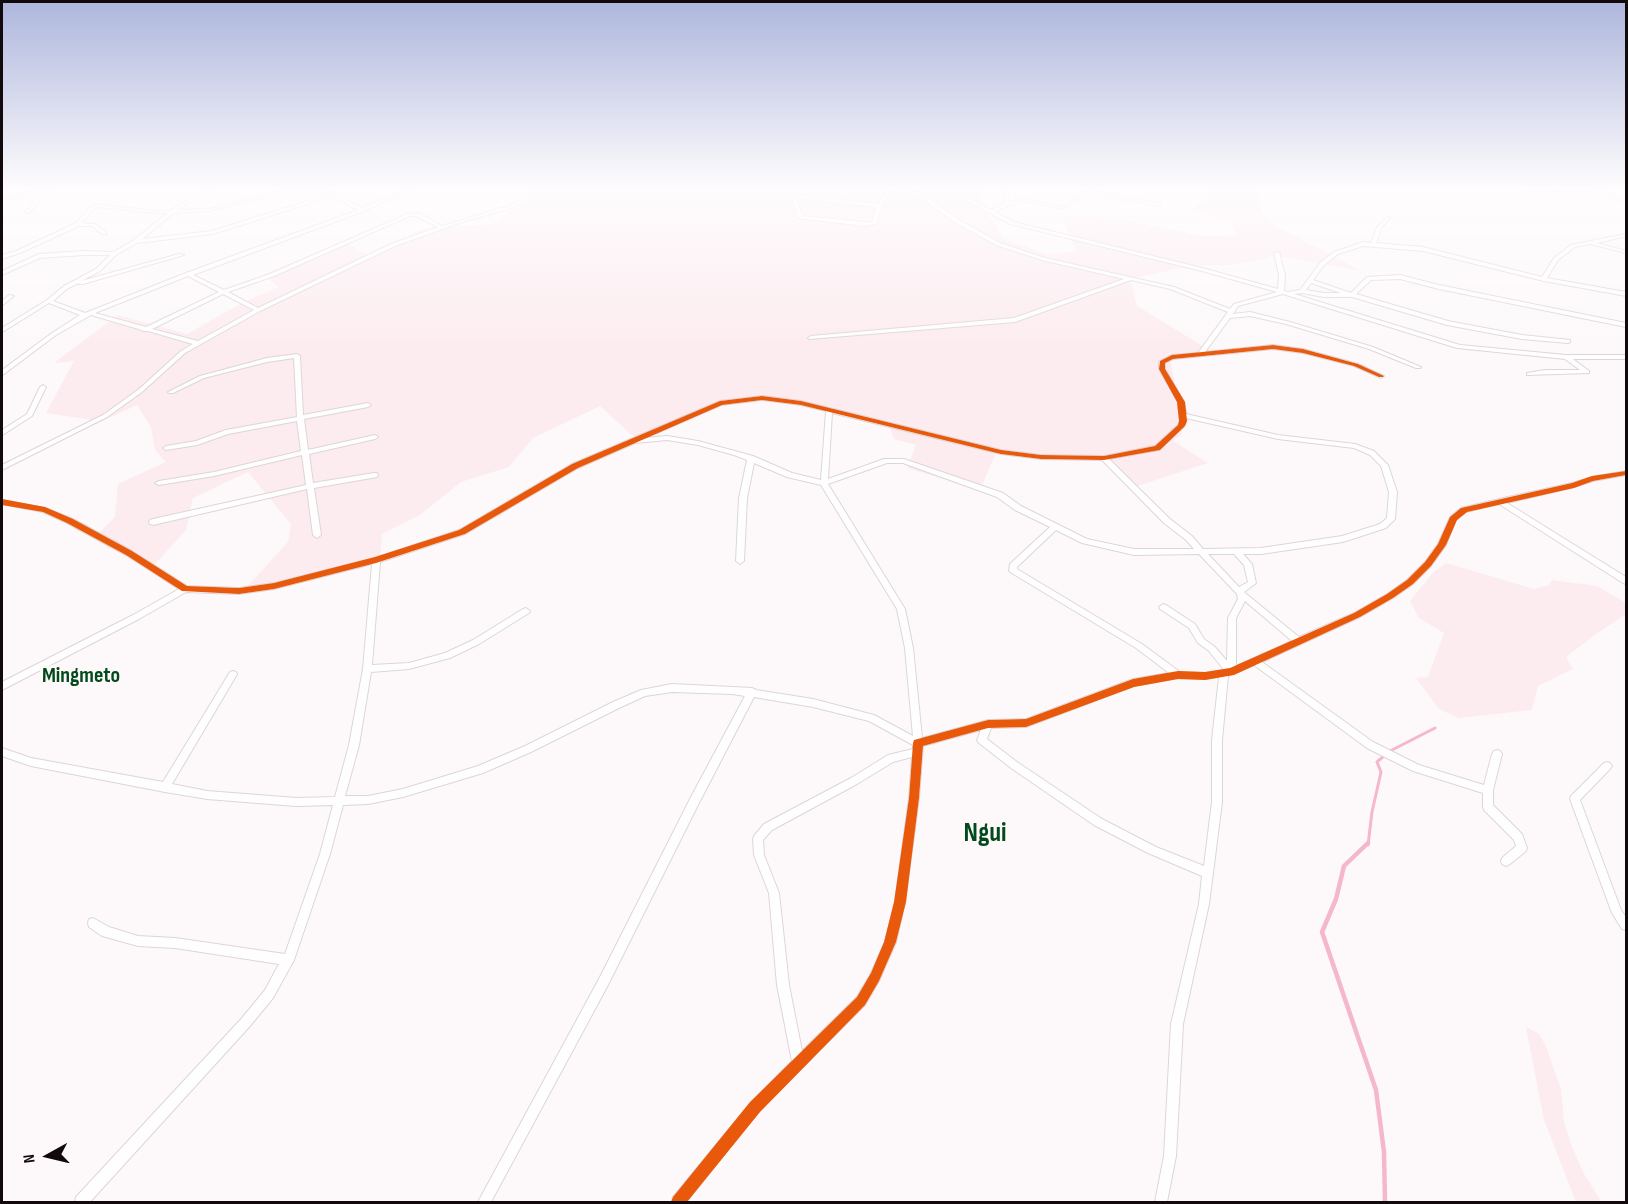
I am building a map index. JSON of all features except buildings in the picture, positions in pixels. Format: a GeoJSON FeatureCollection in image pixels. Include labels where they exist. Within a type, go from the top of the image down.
{"type":"FeatureCollection","features":[{"type":"Feature","properties":{"kind":"street"},"geometry":{"type":"LineString","coordinates":[[2,257],[37,243]]}},
{"type":"Feature","properties":{"kind":"street"},"geometry":{"type":"LineString","coordinates":[[2,330],[50,301],[66,287],[98,270],[114,254],[132,243]]}},
{"type":"Feature","properties":{"kind":"street"},"geometry":{"type":"LineString","coordinates":[[2,373],[54,334],[85,315],[93,314],[144,291],[272,243]]}},
{"type":"Feature","properties":{"kind":"street"},"geometry":{"type":"LineString","coordinates":[[145,330],[213,296],[343,243]]}},
{"type":"Feature","properties":{"kind":"street"},"geometry":{"type":"LineString","coordinates":[[2,468],[78,430],[125,403],[173,360],[197,344],[258,310],[398,243]]}},
{"type":"Feature","properties":{"kind":"street"},"geometry":{"type":"LineString","coordinates":[[997,243],[1044,259],[1172,288],[1229,314],[1250,314],[1288,323],[1371,348],[1418,367]]}},
{"type":"Feature","properties":{"kind":"street"},"geometry":{"type":"LineString","coordinates":[[1093,243],[1204,270],[1289,294],[1459,347],[1566,357],[1626,357]]}},
{"type":"Feature","properties":{"kind":"street"},"geometry":{"type":"LineString","coordinates":[[1544,279],[1556,259],[1573,246],[1581,243]]}},
{"type":"Feature","properties":{"kind":"street"},"geometry":{"type":"LineString","coordinates":[[1595,243],[1626,252]]}},
{"type":"Feature","properties":{"kind":"street"},"geometry":{"type":"LineString","coordinates":[[1302,291],[1322,264],[1335,253],[1352,246],[1373,244],[1423,249],[1544,279],[1626,294]]}},
{"type":"Feature","properties":{"kind":"street"},"geometry":{"type":"LineString","coordinates":[[1277,253],[1282,275],[1281,292]]}},
{"type":"Feature","properties":{"kind":"street"},"geometry":{"type":"LineString","coordinates":[[2,273],[39,256],[114,254]]}},
{"type":"Feature","properties":{"kind":"street"},"geometry":{"type":"LineString","coordinates":[[66,287],[180,255]]}},
{"type":"Feature","properties":{"kind":"street"},"geometry":{"type":"LineString","coordinates":[[188,274],[258,310]]}},
{"type":"Feature","properties":{"kind":"street"},"geometry":{"type":"LineString","coordinates":[[1289,294],[1302,291],[1324,295],[1352,295],[1369,278],[1400,277],[1626,325]]}},
{"type":"Feature","properties":{"kind":"street"},"geometry":{"type":"LineString","coordinates":[[811,338],[1015,320],[1130,279]]}},
{"type":"Feature","properties":{"kind":"street"},"geometry":{"type":"LineString","coordinates":[[1310,281],[1447,322],[1522,337],[1568,341]]}},
{"type":"Feature","properties":{"kind":"street"},"geometry":{"type":"LineString","coordinates":[[1200,354],[1236,305],[1281,292]]}},
{"type":"Feature","properties":{"kind":"street"},"geometry":{"type":"LineString","coordinates":[[2,303],[11,296]]}},
{"type":"Feature","properties":{"kind":"street"},"geometry":{"type":"LineString","coordinates":[[50,301],[85,315]]}},
{"type":"Feature","properties":{"kind":"street"},"geometry":{"type":"LineString","coordinates":[[93,314],[197,344]]}},
{"type":"Feature","properties":{"kind":"street"},"geometry":{"type":"LineString","coordinates":[[2,502],[45,510],[70,521],[129,553],[185,589],[239,591],[274,586],[376,560],[462,532],[575,466],[696,412],[720,403],[746,398],[801,403],[1001,452],[1041,457],[1104,458],[1157,448],[1181,426],[1181,402],[1162,369],[1162,362],[1172,357],[1283,348],[1303,351],[1356,366],[1381,376]]}},
{"type":"Feature","properties":{"kind":"street"},"geometry":{"type":"LineString","coordinates":[[171,392],[202,377],[267,360],[297,356],[300,418],[317,535]]}},
{"type":"Feature","properties":{"kind":"street"},"geometry":{"type":"LineString","coordinates":[[1529,374],[1587,372],[1566,357]]}},
{"type":"Feature","properties":{"kind":"street"},"geometry":{"type":"LineString","coordinates":[[2,433],[30,415],[43,387]]}},
{"type":"Feature","properties":{"kind":"street"},"geometry":{"type":"LineString","coordinates":[[166,448],[197,443],[226,432],[368,405]]}},
{"type":"Feature","properties":{"kind":"street"},"geometry":{"type":"LineString","coordinates":[[678,1203],[755,1107],[861,1001],[875,977],[890,942],[900,902],[914,798],[918,747],[909,648],[901,609],[824,483],[829,410]]}},
{"type":"Feature","properties":{"kind":"street"},"geometry":{"type":"LineString","coordinates":[[620,446],[644,439],[667,438],[698,443],[751,458],[790,475],[824,483],[886,461],[904,461],[1000,495],[1018,508],[1085,541],[1134,552],[1261,551],[1343,539],[1383,526],[1391,519],[1393,492],[1384,465],[1372,453],[1355,446],[1278,437],[1182,415]]}},
{"type":"Feature","properties":{"kind":"street"},"geometry":{"type":"LineString","coordinates":[[159,483],[214,474],[375,437]]}},
{"type":"Feature","properties":{"kind":"street"},"geometry":{"type":"LineString","coordinates":[[740,561],[742,498],[751,458]]}},
{"type":"Feature","properties":{"kind":"street"},"geometry":{"type":"LineString","coordinates":[[1104,458],[1167,521],[1201,550],[1242,595],[1298,641]]}},
{"type":"Feature","properties":{"kind":"street"},"geometry":{"type":"LineString","coordinates":[[1161,1203],[1170,1156],[1177,1024],[1193,960],[1217,802],[1217,740],[1224,674],[1256,662],[1357,615],[1390,596],[1410,582],[1428,564],[1442,545],[1453,519],[1464,510],[1574,485],[1592,478],[1626,473]]}},
{"type":"Feature","properties":{"kind":"street"},"geometry":{"type":"LineString","coordinates":[[153,522],[311,486],[374,476]]}},
{"type":"Feature","properties":{"kind":"street"},"geometry":{"type":"LineString","coordinates":[[1499,501],[1626,581]]}},
{"type":"Feature","properties":{"kind":"street"},"geometry":{"type":"LineString","coordinates":[[1054,527],[1013,566],[1013,570],[1140,646],[1178,675]]}},
{"type":"Feature","properties":{"kind":"street"},"geometry":{"type":"LineString","coordinates":[[1231,672],[1232,618],[1242,595],[1240,590],[1252,583],[1248,564],[1236,551]]}},
{"type":"Feature","properties":{"kind":"street"},"geometry":{"type":"LineString","coordinates":[[81,1203],[246,1022],[269,994],[288,960],[325,854],[354,745],[367,669],[376,560]]}},
{"type":"Feature","properties":{"kind":"street"},"geometry":{"type":"LineString","coordinates":[[2,686],[185,589]]}},
{"type":"Feature","properties":{"kind":"street"},"geometry":{"type":"LineString","coordinates":[[1163,607],[1192,626],[1201,641],[1212,649],[1231,672]]}},
{"type":"Feature","properties":{"kind":"street"},"geometry":{"type":"LineString","coordinates":[[367,669],[409,666],[447,656],[477,642],[526,611]]}},
{"type":"Feature","properties":{"kind":"street"},"geometry":{"type":"LineString","coordinates":[[1256,662],[1370,745],[1416,768],[1488,790]]}},
{"type":"Feature","properties":{"kind":"street"},"geometry":{"type":"LineString","coordinates":[[799,1064],[783,985],[774,893],[759,855],[758,838],[768,826],[854,781],[891,758],[918,747],[988,724],[1026,723],[1133,683],[1178,675],[1205,676],[1231,672]]}},
{"type":"Feature","properties":{"kind":"street"},"geometry":{"type":"LineString","coordinates":[[165,788],[233,674]]}},
{"type":"Feature","properties":{"kind":"street"},"geometry":{"type":"LineString","coordinates":[[2,752],[31,762],[207,795],[296,802],[368,800],[403,793],[480,770],[644,693],[672,688],[752,692],[813,703],[871,718],[918,747]]}},
{"type":"Feature","properties":{"kind":"street"},"geometry":{"type":"LineString","coordinates":[[484,1203],[604,981],[752,692]]}},
{"type":"Feature","properties":{"kind":"street"},"geometry":{"type":"LineString","coordinates":[[988,724],[982,740],[1098,822],[1152,850],[1208,873]]}},
{"type":"Feature","properties":{"kind":"street"},"geometry":{"type":"LineString","coordinates":[[1497,754],[1488,790],[1488,807],[1518,837],[1522,848],[1506,861]]}},
{"type":"Feature","properties":{"kind":"street"},"geometry":{"type":"LineString","coordinates":[[1607,766],[1575,799],[1617,913],[1626,925]]}},
{"type":"Feature","properties":{"kind":"street"},"geometry":{"type":"LineString","coordinates":[[93,923],[121,938],[175,943],[288,960]]}},
{"type":"Feature","properties":{"kind":"shaded area"},"geometry":{"type":"Polygon","coordinates":[[[339,243],[348,243],[369,256],[394,243],[1016,243],[1047,254],[1076,252],[1073,243],[1309,243],[1362,271],[1278,256],[1232,265],[1190,266],[1130,279],[1137,306],[1214,353],[1170,360],[1175,384],[1190,416],[1180,436],[1173,441],[1208,463],[1131,488],[1107,459],[1065,459],[997,450],[980,490],[907,468],[916,445],[894,439],[888,423],[788,402],[758,399],[723,402],[634,437],[600,406],[533,438],[509,467],[461,482],[420,515],[382,534],[380,558],[281,583],[245,589],[288,542],[291,524],[248,472],[193,498],[186,530],[154,565],[99,533],[115,517],[118,484],[166,462],[155,450],[151,427],[137,405],[79,432],[92,420],[46,413],[74,361],[54,363],[118,315],[187,334],[242,303],[278,287],[264,274],[339,243]]]}},
{"type":"Feature","properties":{"kind":"shaded area"},"geometry":{"type":"Polygon","coordinates":[[[1446,563],[1534,589],[1549,585],[1552,580],[1597,586],[1626,603],[1626,614],[1566,657],[1573,669],[1538,686],[1532,710],[1459,718],[1439,709],[1416,678],[1428,677],[1444,633],[1419,618],[1410,601],[1432,574],[1446,563]]]}},
{"type":"Feature","properties":{"kind":"shaded area"},"geometry":{"type":"Polygon","coordinates":[[[1526,1027],[1539,1034],[1545,1044],[1561,1089],[1564,1122],[1572,1147],[1584,1174],[1602,1202],[1576,1202],[1544,1120],[1526,1027]]]}},
{"type":"Feature","properties":{"kind":"waterway"},"geometry":{"type":"LineString","coordinates":[[1390,751],[1435,728]]}},
{"type":"Feature","properties":{"kind":"waterway"},"geometry":{"type":"LineString","coordinates":[[1368,845],[1372,812],[1381,772],[1377,762],[1385,755]]}},
{"type":"Feature","properties":{"kind":"waterway"},"geometry":{"type":"LineString","coordinates":[[1368,843],[1344,866],[1336,899],[1322,932],[1376,1090],[1384,1152],[1385,1202]]}},
{"type":"Feature","properties":{"kind":"cycle path"},"geometry":{"type":"LineString","coordinates":[[2,502],[45,510],[70,521],[129,553],[185,589],[239,591],[274,586],[376,560],[462,532],[575,466],[720,403],[762,398],[801,403],[1001,452],[1041,457],[1104,458],[1157,448],[1181,426],[1183,421],[1181,402],[1162,369],[1162,362],[1172,357],[1273,347],[1303,351],[1356,365],[1381,376]]}},
{"type":"Feature","properties":{"kind":"cycle path"},"geometry":{"type":"LineString","coordinates":[[678,1202],[755,1107],[861,1001],[875,977],[890,942],[900,902],[914,798],[918,743],[988,724],[1026,723],[1133,683],[1178,675],[1205,676],[1231,672],[1357,615],[1390,596],[1410,582],[1428,564],[1442,545],[1453,519],[1464,510],[1626,473]]}},
{"type":"Feature","properties":{"kind":"district","name":"Mingmeto"},"geometry":{"type":"Point","coordinates":[81,676]}},
{"type":"Feature","properties":{"kind":"district","name":"Ngui"},"geometry":{"type":"Point","coordinates":[985,834]}}]}
